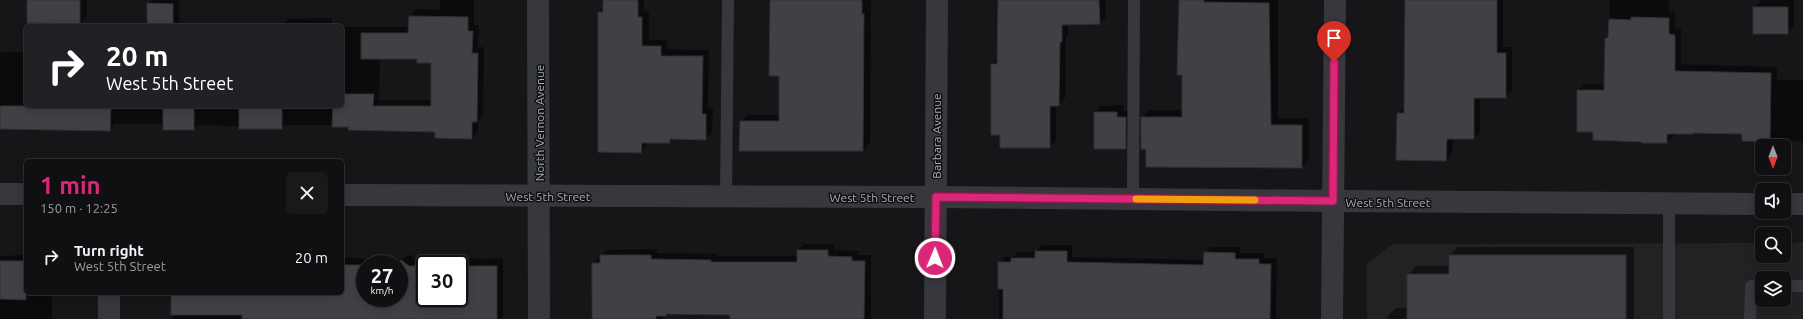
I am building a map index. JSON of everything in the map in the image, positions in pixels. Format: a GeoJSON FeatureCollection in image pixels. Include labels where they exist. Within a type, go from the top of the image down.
{"type":"FeatureCollection","features":[{"type":"Feature","properties":{"kind":"street","name":"North Vernon Avenue"},"geometry":{"type":"LineString","coordinates":[[538,0],[539,319]]}},
{"type":"Feature","properties":{"kind":"street","name":"Barbara Avenue"},"geometry":{"type":"LineString","coordinates":[[935,319],[937,0]]}},
{"type":"Feature","properties":{"kind":"street"},"geometry":{"type":"LineString","coordinates":[[1332,319],[1335,0]]}},
{"type":"Feature","properties":{"kind":"street"},"geometry":{"type":"LineString","coordinates":[[0,194],[24,194]]}},
{"type":"Feature","properties":{"kind":"street","name":"West 5th Street"},"geometry":{"type":"LineString","coordinates":[[344,195],[936,197],[1755,204]]}},
{"type":"Feature","properties":{"kind":"street"},"geometry":{"type":"LineString","coordinates":[[1791,204],[1803,204]]}},
{"type":"Feature","properties":{"kind":"street"},"geometry":{"type":"LineString","coordinates":[[108,319],[109,295]]}},
{"type":"Feature","properties":{"kind":"lane"},"geometry":{"type":"LineString","coordinates":[[726,197],[728,0]]}},
{"type":"Feature","properties":{"kind":"lane"},"geometry":{"type":"LineString","coordinates":[[1133,199],[1134,0]]}},
{"type":"Feature","properties":{"kind":"lane"},"geometry":{"type":"LineString","coordinates":[[1669,203],[1669,319]]}},
{"type":"Feature","properties":{"kind":"lane"},"geometry":{"type":"LineString","coordinates":[[1750,319],[1751,286],[1755,286]]}},
{"type":"Feature","properties":{"kind":"lane"},"geometry":{"type":"LineString","coordinates":[[1791,286],[1803,286]]}},
{"type":"Feature","properties":{"kind":"shaded area"},"geometry":{"type":"Polygon","coordinates":[[[1803,242],[1803,319],[1367,319],[1367,263],[1393,244],[1755,243],[1755,263],[1791,263],[1791,243],[1803,242]]]}},
{"type":"Feature","properties":{"kind":"building"},"geometry":{"type":"Polygon","coordinates":[[[27,0],[80,0],[80,24],[27,23],[27,0]]]}},
{"type":"Feature","properties":{"kind":"building"},"geometry":{"type":"Polygon","coordinates":[[[603,0],[638,0],[638,17],[642,17],[642,46],[661,46],[661,56],[703,56],[702,114],[706,114],[706,140],[670,139],[670,143],[642,143],[641,153],[598,152],[598,12],[603,12],[603,0]]]}},
{"type":"Feature","properties":{"kind":"building"},"geometry":{"type":"Polygon","coordinates":[[[770,0],[862,0],[862,14],[864,14],[863,151],[739,151],[740,121],[779,121],[779,76],[769,76],[770,0]]]}},
{"type":"Feature","properties":{"kind":"building"},"geometry":{"type":"Polygon","coordinates":[[[998,0],[1099,0],[1100,24],[1062,25],[1062,42],[1060,42],[1059,106],[1050,106],[1050,148],[1000,148],[1000,135],[991,135],[991,64],[997,64],[998,0]]]}},
{"type":"Feature","properties":{"kind":"building"},"geometry":{"type":"Polygon","coordinates":[[[1179,0],[1269,3],[1271,125],[1302,125],[1302,168],[1146,167],[1146,149],[1141,149],[1141,117],[1182,117],[1182,75],[1177,75],[1179,0]]]}},
{"type":"Feature","properties":{"kind":"building"},"geometry":{"type":"Polygon","coordinates":[[[1405,0],[1497,0],[1497,53],[1506,53],[1506,98],[1474,98],[1474,139],[1447,139],[1446,161],[1396,160],[1397,113],[1404,113],[1405,0]]]}},
{"type":"Feature","properties":{"kind":"building"},"geometry":{"type":"Polygon","coordinates":[[[147,3],[173,4],[173,24],[147,24],[147,3]]]}},
{"type":"Feature","properties":{"kind":"building"},"geometry":{"type":"Polygon","coordinates":[[[1753,7],[1788,7],[1788,34],[1753,34],[1753,7]]]}},
{"type":"Feature","properties":{"kind":"building"},"geometry":{"type":"Polygon","coordinates":[[[409,16],[468,17],[468,31],[473,31],[472,53],[478,53],[477,122],[472,122],[472,139],[435,138],[435,132],[348,130],[349,127],[332,127],[333,108],[344,108],[344,94],[374,94],[373,106],[431,106],[431,63],[417,63],[417,59],[361,59],[361,33],[408,33],[409,16]]]}},
{"type":"Feature","properties":{"kind":"building"},"geometry":{"type":"Polygon","coordinates":[[[1631,17],[1669,18],[1669,34],[1675,35],[1675,71],[1771,73],[1770,139],[1755,139],[1755,141],[1742,141],[1742,134],[1693,133],[1667,134],[1667,143],[1642,143],[1593,140],[1593,132],[1577,132],[1577,90],[1604,90],[1605,38],[1608,38],[1609,19],[1631,20],[1631,17]]]}},
{"type":"Feature","properties":{"kind":"building"},"geometry":{"type":"Polygon","coordinates":[[[0,106],[24,106],[24,108],[111,108],[110,131],[0,129],[0,106]]]}},
{"type":"Feature","properties":{"kind":"building"},"geometry":{"type":"Polygon","coordinates":[[[163,108],[194,108],[194,130],[163,130],[163,108]]]}},
{"type":"Feature","properties":{"kind":"building"},"geometry":{"type":"Polygon","coordinates":[[[239,108],[282,108],[282,129],[239,129],[239,108]]]}},
{"type":"Feature","properties":{"kind":"building"},"geometry":{"type":"Polygon","coordinates":[[[1094,112],[1117,112],[1117,117],[1126,117],[1126,149],[1094,149],[1094,112]]]}},
{"type":"Feature","properties":{"kind":"building"},"geometry":{"type":"Polygon","coordinates":[[[797,250],[828,250],[828,256],[852,257],[852,261],[865,261],[864,319],[730,319],[730,315],[666,314],[666,316],[656,316],[656,319],[592,319],[592,263],[600,263],[600,255],[651,255],[651,259],[711,260],[711,262],[797,262],[797,250]]]}},
{"type":"Feature","properties":{"kind":"building"},"geometry":{"type":"Polygon","coordinates":[[[1035,251],[1067,251],[1067,262],[1203,265],[1204,252],[1235,253],[1235,259],[1259,259],[1259,264],[1271,264],[1270,319],[1003,319],[1003,289],[998,289],[998,262],[1011,262],[1011,258],[1035,258],[1035,251]]]}},
{"type":"Feature","properties":{"kind":"building"},"geometry":{"type":"Polygon","coordinates":[[[1449,255],[1626,255],[1626,319],[1407,319],[1407,274],[1449,274],[1449,255]]]}},
{"type":"Feature","properties":{"kind":"building"},"geometry":{"type":"Polygon","coordinates":[[[0,261],[24,261],[24,295],[26,295],[26,300],[0,299],[0,261]]]}},
{"type":"Feature","properties":{"kind":"building"},"geometry":{"type":"Polygon","coordinates":[[[344,265],[356,265],[356,307],[408,307],[408,265],[416,266],[416,307],[468,307],[468,266],[497,266],[497,319],[242,319],[242,315],[171,315],[171,295],[344,295],[344,265]]]}},
{"type":"Feature","properties":{"kind":"slow traffic"},"geometry":{"type":"LineString","coordinates":[[1136,199],[1255,200]]}},
{"type":"Feature","properties":{"kind":"route"},"geometry":{"type":"LineString","coordinates":[[935,258],[936,197],[1333,201],[1334,62]]}}]}
